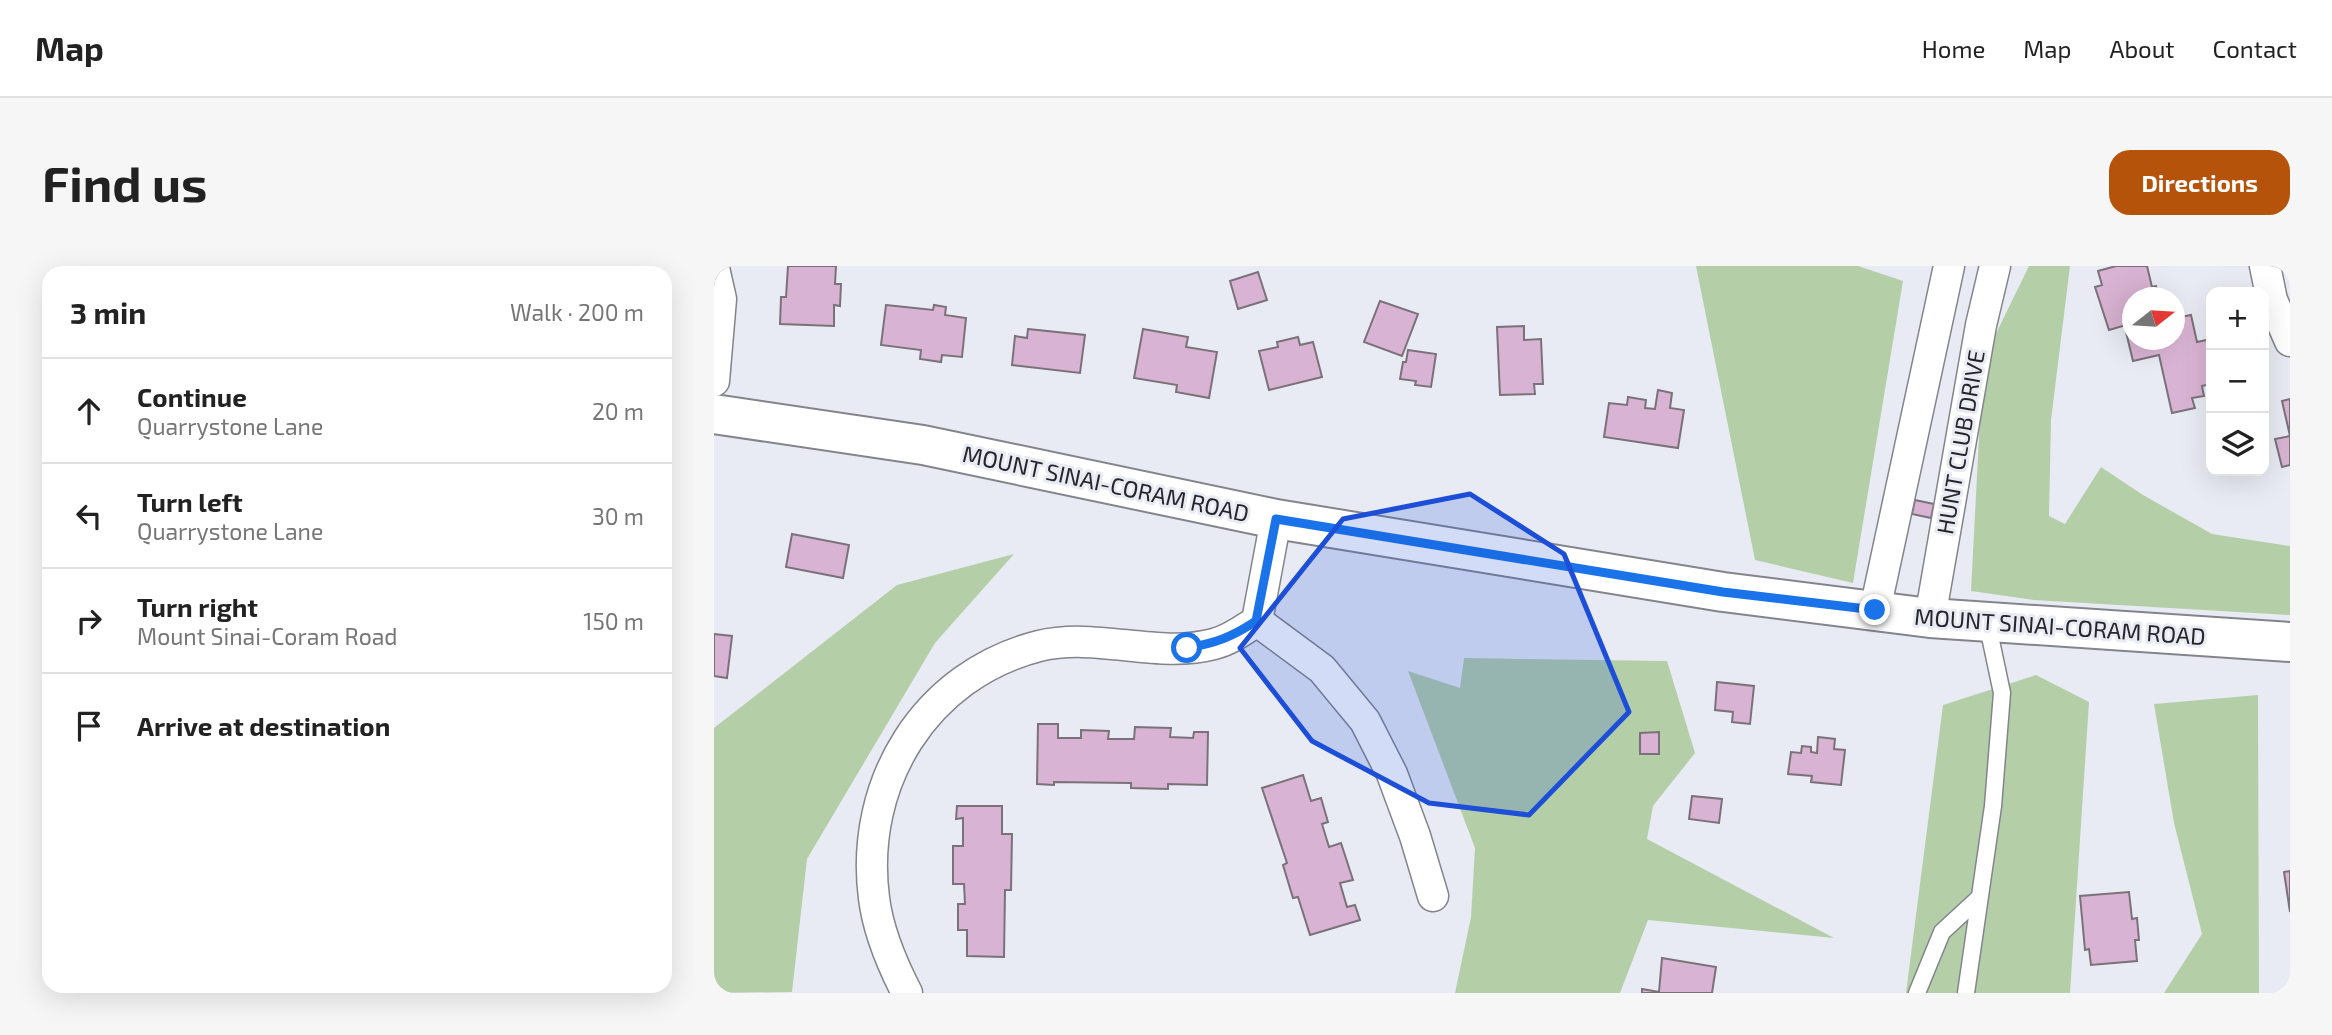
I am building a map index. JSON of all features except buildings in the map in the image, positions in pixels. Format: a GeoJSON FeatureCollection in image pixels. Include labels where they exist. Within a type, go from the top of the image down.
{"type":"FeatureCollection","features":[{"type":"Feature","properties":{"kind":"main road","name":"MOUNT SINAI-CORAM ROAD"},"geometry":{"type":"LineString","coordinates":[[714,414],[923,445],[1276,519],[1723,592],[1930,618],[2290,642]]}},
{"type":"Feature","properties":{"kind":"street","name":"HUNT CLUB DRIVE"},"geometry":{"type":"LineString","coordinates":[[1875,610],[1949,266]]}},
{"type":"Feature","properties":{"kind":"street","name":"HUNT CLUB DRIVE"},"geometry":{"type":"LineString","coordinates":[[1930,618],[1981,325],[1995,266]]}},
{"type":"Feature","properties":{"kind":"street"},"geometry":{"type":"LineString","coordinates":[[2265,266],[2272,300],[2290,341]]}},
{"type":"Feature","properties":{"kind":"street"},"geometry":{"type":"LineString","coordinates":[[714,268],[720,299],[714,381]]}},
{"type":"Feature","properties":{"kind":"street"},"geometry":{"type":"LineString","coordinates":[[907,993],[882,933],[874,898],[876,816],[887,779],[908,739],[929,710],[973,674],[1040,646],[1086,642],[1187,648],[1215,643],[1237,634],[1256,621],[1276,519]]}},
{"type":"Feature","properties":{"kind":"street"},"geometry":{"type":"LineString","coordinates":[[1256,621],[1322,669],[1364,721],[1392,774],[1433,896]]}},
{"type":"Feature","properties":{"kind":"lane"},"geometry":{"type":"LineString","coordinates":[[1966,993],[1993,806],[2002,693],[1987,622]]}},
{"type":"Feature","properties":{"kind":"lane"},"geometry":{"type":"LineString","coordinates":[[1917,993],[1942,932],[1980,897]]}},
{"type":"Feature","properties":{"kind":"highlighted area"},"geometry":{"type":"Polygon","coordinates":[[[1470,494],[1564,554],[1629,712],[1529,815],[1429,803],[1312,741],[1240,648],[1343,519],[1470,494]]]}},
{"type":"Feature","properties":{"kind":"green space"},"geometry":{"type":"Polygon","coordinates":[[[1696,266],[1858,266],[1903,281],[1853,583],[1755,560],[1696,266]]]}},
{"type":"Feature","properties":{"kind":"green space"},"geometry":{"type":"Polygon","coordinates":[[[2029,266],[2070,266],[2051,420],[2049,516],[2065,524],[2101,467],[2143,495],[2212,534],[2290,546],[2290,615],[2034,600],[1971,591],[1983,360],[2029,266]]]}},
{"type":"Feature","properties":{"kind":"green space"},"geometry":{"type":"Polygon","coordinates":[[[1014,554],[935,643],[807,859],[792,992],[714,993],[714,728],[897,585],[1014,554]]]}},
{"type":"Feature","properties":{"kind":"green space"},"geometry":{"type":"Polygon","coordinates":[[[1464,658],[1667,661],[1695,753],[1653,806],[1647,839],[1834,938],[1648,920],[1620,993],[1455,993],[1471,917],[1475,848],[1408,671],[1460,688],[1464,658]]]}},
{"type":"Feature","properties":{"kind":"green space"},"geometry":{"type":"Polygon","coordinates":[[[2036,675],[2089,702],[2070,993],[1906,993],[1943,705],[2036,675]]]}},
{"type":"Feature","properties":{"kind":"green space"},"geometry":{"type":"Polygon","coordinates":[[[2258,695],[2259,993],[2164,993],[2202,934],[2174,823],[2154,704],[2258,695]]]}},
{"type":"Feature","properties":{"kind":"route"},"geometry":{"type":"LineString","coordinates":[[1187,648],[1215,643],[1237,634],[1256,621],[1276,519],[1723,592],[1875,610]]}}]}
